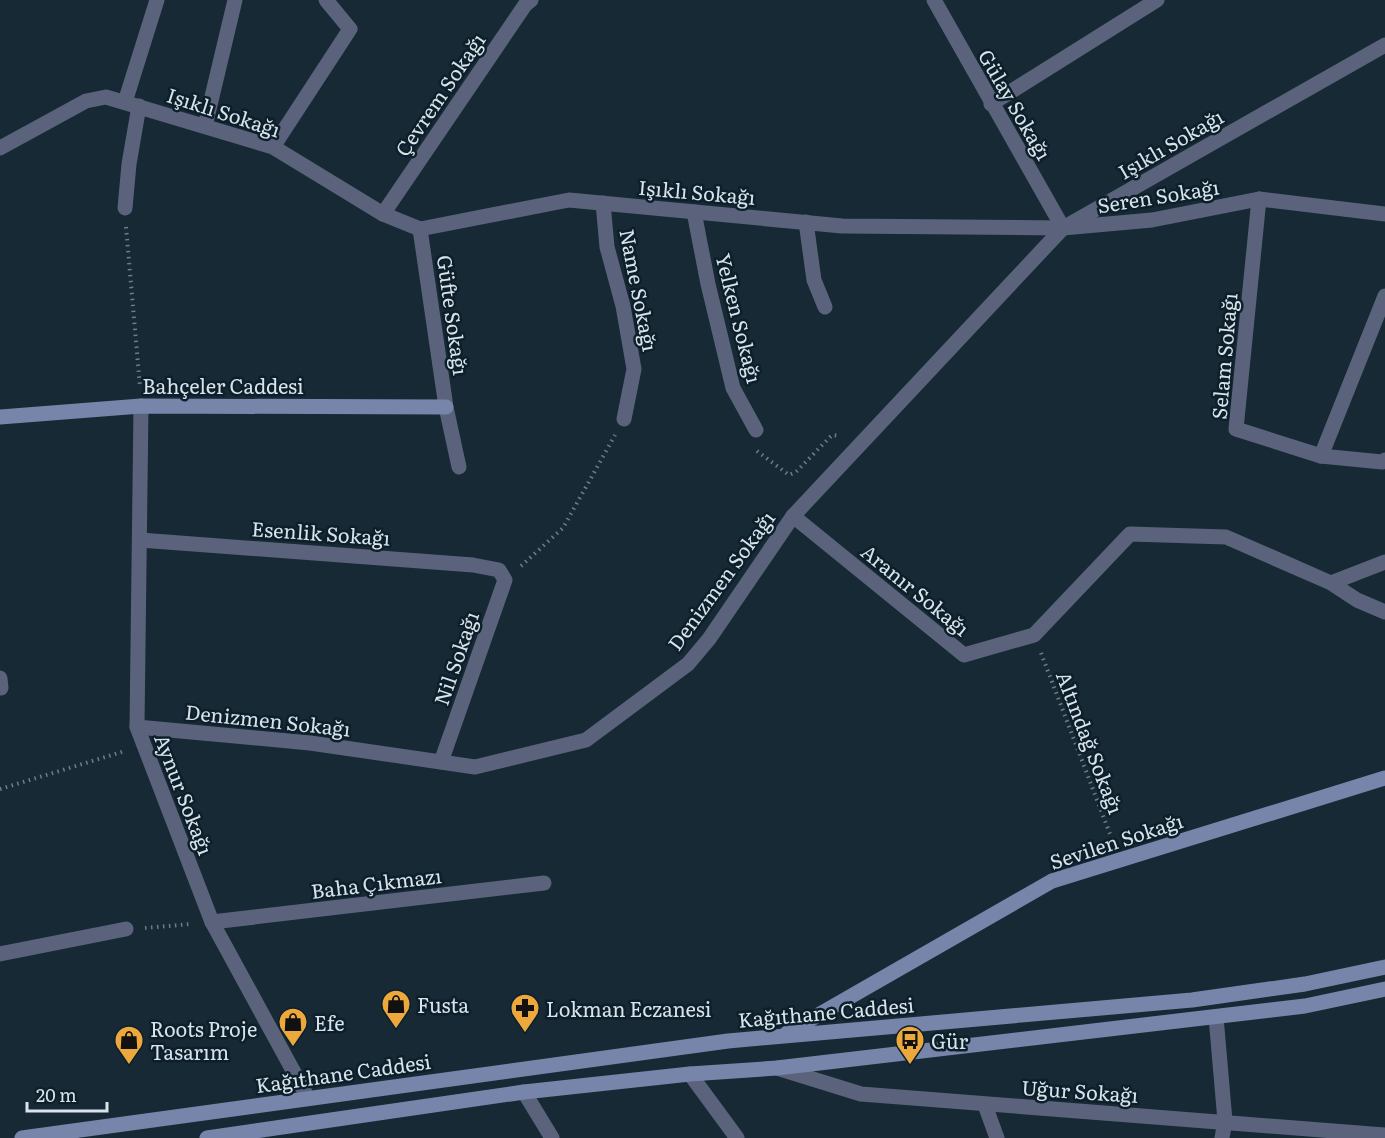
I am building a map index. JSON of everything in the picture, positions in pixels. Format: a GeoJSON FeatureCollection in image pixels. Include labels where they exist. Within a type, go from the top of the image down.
{"type":"FeatureCollection","features":[{"type":"Feature","properties":{"kind":"main road","name":"Bahçeler Caddesi"},"geometry":{"type":"LineString","coordinates":[[0,417],[141,406],[446,407]]}},
{"type":"Feature","properties":{"kind":"main road","name":"Sevilen Sokağı"},"geometry":{"type":"LineString","coordinates":[[783,1036],[1052,881],[1385,778]]}},
{"type":"Feature","properties":{"kind":"main road","name":"Kağıthane Caddesi"},"geometry":{"type":"LineString","coordinates":[[22,1138],[728,1041],[1192,1000],[1305,984],[1385,967]]}},
{"type":"Feature","properties":{"kind":"main road"},"geometry":{"type":"LineString","coordinates":[[207,1138],[524,1092],[690,1074],[777,1068],[1305,1006],[1385,989]]}},
{"type":"Feature","properties":{"kind":"main road"},"geometry":{"type":"LineString","coordinates":[[1192,1000],[1207,1007],[1216,1017]]}},
{"type":"Feature","properties":{"kind":"street"},"geometry":{"type":"LineString","coordinates":[[125,208],[132,104],[157,0]]}},
{"type":"Feature","properties":{"kind":"street"},"geometry":{"type":"LineString","coordinates":[[205,126],[234,0]]}},
{"type":"Feature","properties":{"kind":"street"},"geometry":{"type":"LineString","coordinates":[[273,147],[350,29],[326,0]]}},
{"type":"Feature","properties":{"kind":"street","name":"Çevrem Sokağı"},"geometry":{"type":"LineString","coordinates":[[383,214],[525,5],[531,0]]}},
{"type":"Feature","properties":{"kind":"street","name":"Gülay Sokağı"},"geometry":{"type":"LineString","coordinates":[[934,0],[1063,228]]}},
{"type":"Feature","properties":{"kind":"street"},"geometry":{"type":"LineString","coordinates":[[991,104],[1157,0]]}},
{"type":"Feature","properties":{"kind":"street","name":"Işıklı Sokağı"},"geometry":{"type":"LineString","coordinates":[[0,148],[86,101],[106,97],[273,147],[383,214],[420,229],[569,200],[842,225],[1063,228],[1385,45]]}},
{"type":"Feature","properties":{"kind":"street","name":"Seren Sokağı"},"geometry":{"type":"LineString","coordinates":[[1063,228],[1152,220],[1259,199],[1385,214]]}},
{"type":"Feature","properties":{"kind":"street","name":"Selam Sokağı"},"geometry":{"type":"LineString","coordinates":[[1259,199],[1236,429],[1321,456]]}},
{"type":"Feature","properties":{"kind":"street","name":"Name Sokağı"},"geometry":{"type":"LineString","coordinates":[[603,203],[607,247],[623,306],[634,369],[624,419]]}},
{"type":"Feature","properties":{"kind":"street","name":"Yelken Sokağı"},"geometry":{"type":"LineString","coordinates":[[694,212],[708,284],[733,388],[756,430]]}},
{"type":"Feature","properties":{"kind":"street"},"geometry":{"type":"LineString","coordinates":[[806,222],[814,280],[825,307]]}},
{"type":"Feature","properties":{"kind":"street","name":"Denizmen Sokağı"},"geometry":{"type":"LineString","coordinates":[[137,727],[309,743],[475,767],[586,741],[688,664],[709,639],[793,516],[1063,228]]}},
{"type":"Feature","properties":{"kind":"street","name":"Güfte Sokağı"},"geometry":{"type":"LineString","coordinates":[[420,229],[446,407]]}},
{"type":"Feature","properties":{"kind":"street"},"geometry":{"type":"LineString","coordinates":[[1385,296],[1321,456],[1382,462],[1385,460]]}},
{"type":"Feature","properties":{"kind":"street","name":"Aynur Sokağı"},"geometry":{"type":"LineString","coordinates":[[141,406],[137,727],[212,922],[308,1098]]}},
{"type":"Feature","properties":{"kind":"street"},"geometry":{"type":"LineString","coordinates":[[446,407],[459,466]]}},
{"type":"Feature","properties":{"kind":"street","name":"Aranır Sokağı"},"geometry":{"type":"LineString","coordinates":[[793,516],[964,656],[1034,635],[1130,534],[1226,537],[1331,583],[1358,600],[1385,612]]}},
{"type":"Feature","properties":{"kind":"street","name":"Esenlik Sokağı"},"geometry":{"type":"LineString","coordinates":[[140,540],[473,565],[502,575]]}},
{"type":"Feature","properties":{"kind":"street"},"geometry":{"type":"LineString","coordinates":[[1331,583],[1385,562]]}},
{"type":"Feature","properties":{"kind":"street","name":"Nil Sokağı"},"geometry":{"type":"LineString","coordinates":[[441,762],[502,575]]}},
{"type":"Feature","properties":{"kind":"street","name":"Baha Çıkmazı"},"geometry":{"type":"LineString","coordinates":[[212,922],[544,883]]}},
{"type":"Feature","properties":{"kind":"street"},"geometry":{"type":"LineString","coordinates":[[0,954],[126,929]]}},
{"type":"Feature","properties":{"kind":"street"},"geometry":{"type":"LineString","coordinates":[[1216,1017],[1225,1120],[1222,1138]]}},
{"type":"Feature","properties":{"kind":"street","name":"Uğur Sokağı"},"geometry":{"type":"LineString","coordinates":[[777,1068],[861,1094],[985,1105],[1225,1120],[1385,1135]]}},
{"type":"Feature","properties":{"kind":"street"},"geometry":{"type":"LineString","coordinates":[[690,1074],[737,1138]]}},
{"type":"Feature","properties":{"kind":"street"},"geometry":{"type":"LineString","coordinates":[[524,1092],[552,1138]]}},
{"type":"Feature","properties":{"kind":"street"},"geometry":{"type":"LineString","coordinates":[[985,1105],[997,1138]]}},
{"type":"Feature","properties":{"kind":"path"},"geometry":{"type":"LineString","coordinates":[[125,208],[141,406]]}},
{"type":"Feature","properties":{"kind":"path"},"geometry":{"type":"LineString","coordinates":[[502,575],[563,528],[624,419]]}},
{"type":"Feature","properties":{"kind":"path"},"geometry":{"type":"LineString","coordinates":[[756,430],[745,442],[789,475],[796,472],[832,435],[867,436]]}},
{"type":"Feature","properties":{"kind":"path","name":"Altındağ Sokağı"},"geometry":{"type":"LineString","coordinates":[[1034,635],[1120,860]]}},
{"type":"Feature","properties":{"kind":"path"},"geometry":{"type":"LineString","coordinates":[[0,789],[144,745]]}},
{"type":"Feature","properties":{"kind":"path"},"geometry":{"type":"LineString","coordinates":[[126,929],[212,922]]}},
{"type":"Feature","properties":{"kind":"place","name":"Fusta"},"geometry":{"type":"Point","coordinates":[396,1030]}},
{"type":"Feature","properties":{"kind":"place","name":"Lokman Eczanesi"},"geometry":{"type":"Point","coordinates":[525,1034]}},
{"type":"Feature","properties":{"kind":"place","name":"Efe"},"geometry":{"type":"Point","coordinates":[293,1048]}},
{"type":"Feature","properties":{"kind":"place","name":"Roots Proje Tasarım"},"geometry":{"type":"Point","coordinates":[129,1066]}},
{"type":"Feature","properties":{"kind":"place","name":"Gür"},"geometry":{"type":"Point","coordinates":[910,1066]}}]}
